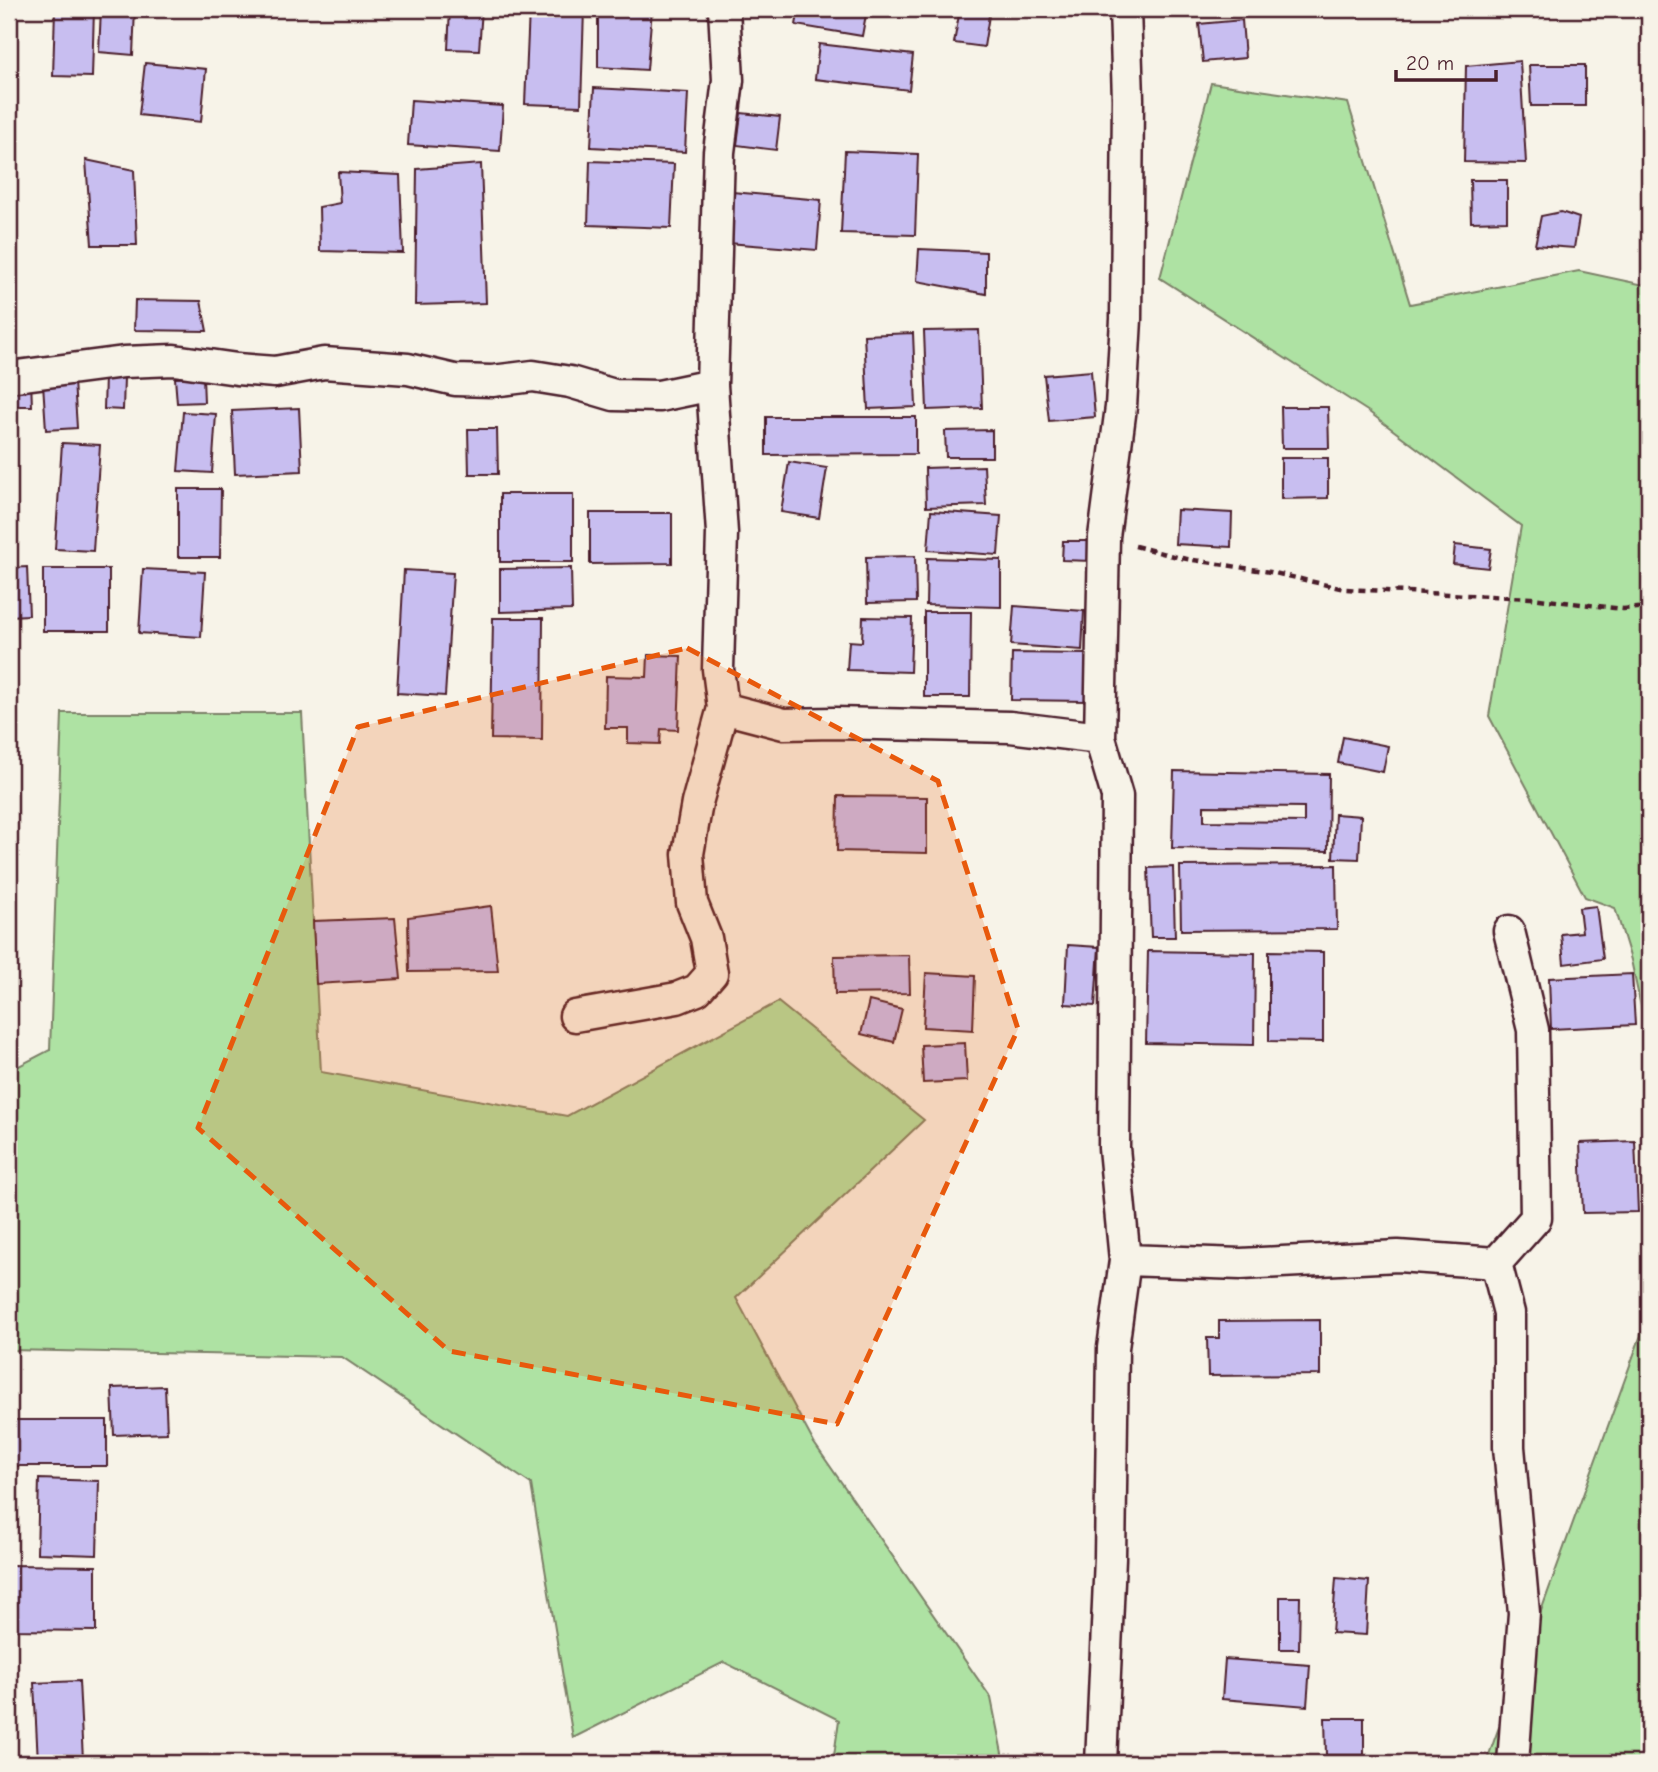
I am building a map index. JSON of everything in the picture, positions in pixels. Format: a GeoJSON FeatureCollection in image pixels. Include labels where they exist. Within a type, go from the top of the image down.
{"type":"FeatureCollection","features":[{"type":"Feature","properties":{"kind":"street"},"geometry":{"type":"LineString","coordinates":[[575,1016],[677,998],[697,990],[712,973],[706,938],[692,903],[688,854],[697,803],[723,708],[718,670],[722,533],[712,386],[719,152],[728,80],[724,9]]}},
{"type":"Feature","properties":{"kind":"street"},"geometry":{"type":"LineString","coordinates":[[1101,1763],[1110,1558],[1113,1348],[1125,1260],[1114,1148],[1118,796],[1100,738],[1104,537],[1121,407],[1126,319],[1128,99],[1125,9]]}},
{"type":"Feature","properties":{"kind":"street"},"geometry":{"type":"LineString","coordinates":[[9,377],[124,362],[174,360],[275,372],[324,363],[408,369],[455,380],[492,381],[533,376],[570,382],[614,395],[659,396],[712,386]]}},
{"type":"Feature","properties":{"kind":"street"},"geometry":{"type":"LineString","coordinates":[[723,708],[784,724],[1010,727],[1100,738]]}},
{"type":"Feature","properties":{"kind":"street"},"geometry":{"type":"LineString","coordinates":[[1496,1263],[1536,1218],[1534,1030],[1509,931]]}},
{"type":"Feature","properties":{"kind":"street"},"geometry":{"type":"LineString","coordinates":[[1125,1260],[1241,1264],[1398,1256],[1496,1263]]}},
{"type":"Feature","properties":{"kind":"street"},"geometry":{"type":"LineString","coordinates":[[1496,1263],[1509,1313],[1509,1447],[1524,1613],[1513,1763]]}},
{"type":"Feature","properties":{"kind":"path"},"geometry":{"type":"LineString","coordinates":[[1104,537],[1181,558],[1270,572],[1344,589],[1531,597],[1623,609],[1649,607]]}},
{"type":"Feature","properties":{"kind":"highlighted area"},"geometry":{"type":"Polygon","coordinates":[[[687,648],[938,781],[1018,1029],[837,1424],[449,1351],[198,1128],[358,727],[687,648]]]}},
{"type":"Feature","properties":{"kind":"green space"},"geometry":{"type":"Polygon","coordinates":[[[1211,83],[1348,103],[1410,304],[1579,271],[1649,286],[1649,1044],[1631,960],[1615,908],[1585,897],[1489,716],[1521,526],[1369,412],[1160,278],[1211,83]]]}},
{"type":"Feature","properties":{"kind":"green space"},"geometry":{"type":"Polygon","coordinates":[[[62,713],[302,713],[321,1072],[567,1116],[778,1002],[924,1120],[736,1298],[814,1443],[991,1698],[1004,1763],[833,1763],[839,1720],[724,1662],[573,1738],[531,1484],[342,1357],[9,1350],[9,1071],[50,1050],[62,713]]]}},
{"type":"Feature","properties":{"kind":"green space"},"geometry":{"type":"Polygon","coordinates":[[[1649,1250],[1649,1763],[1486,1763],[1642,1332],[1649,1250]]]}},
{"type":"Feature","properties":{"kind":"building"},"geometry":{"type":"Polygon","coordinates":[[[55,9],[94,9],[92,77],[53,76],[55,9]]]}},
{"type":"Feature","properties":{"kind":"building"},"geometry":{"type":"Polygon","coordinates":[[[101,9],[135,9],[133,55],[99,52],[101,9]]]}},
{"type":"Feature","properties":{"kind":"building"},"geometry":{"type":"Polygon","coordinates":[[[450,9],[482,9],[479,50],[448,49],[450,9]]]}},
{"type":"Feature","properties":{"kind":"building"},"geometry":{"type":"Polygon","coordinates":[[[529,9],[584,9],[581,106],[525,104],[529,9]]]}},
{"type":"Feature","properties":{"kind":"building"},"geometry":{"type":"Polygon","coordinates":[[[598,9],[652,9],[647,70],[598,67],[598,9]]]}},
{"type":"Feature","properties":{"kind":"building"},"geometry":{"type":"Polygon","coordinates":[[[799,9],[867,9],[862,36],[796,25],[799,9]]]}},
{"type":"Feature","properties":{"kind":"building"},"geometry":{"type":"Polygon","coordinates":[[[960,9],[990,9],[984,47],[954,43],[960,9]]]}},
{"type":"Feature","properties":{"kind":"building"},"geometry":{"type":"Polygon","coordinates":[[[1242,20],[1245,58],[1203,62],[1199,24],[1242,20]]]}},
{"type":"Feature","properties":{"kind":"building"},"geometry":{"type":"Polygon","coordinates":[[[819,44],[913,55],[909,90],[815,79],[819,44]]]}},
{"type":"Feature","properties":{"kind":"building"},"geometry":{"type":"Polygon","coordinates":[[[1520,61],[1526,163],[1464,162],[1466,66],[1520,61]]]}},
{"type":"Feature","properties":{"kind":"building"},"geometry":{"type":"Polygon","coordinates":[[[145,63],[206,69],[201,122],[139,115],[145,63]]]}},
{"type":"Feature","properties":{"kind":"building"},"geometry":{"type":"Polygon","coordinates":[[[1529,65],[1585,65],[1585,106],[1531,106],[1529,65]]]}},
{"type":"Feature","properties":{"kind":"building"},"geometry":{"type":"Polygon","coordinates":[[[594,88],[688,93],[685,152],[591,147],[594,88]]]}},
{"type":"Feature","properties":{"kind":"building"},"geometry":{"type":"Polygon","coordinates":[[[411,100],[503,106],[500,151],[408,145],[411,100]]]}},
{"type":"Feature","properties":{"kind":"building"},"geometry":{"type":"Polygon","coordinates":[[[741,113],[780,117],[776,150],[737,145],[741,113]]]}},
{"type":"Feature","properties":{"kind":"building"},"geometry":{"type":"Polygon","coordinates":[[[1649,127],[1649,163],[1643,162],[1649,127]]]}},
{"type":"Feature","properties":{"kind":"building"},"geometry":{"type":"Polygon","coordinates":[[[845,151],[918,154],[915,235],[841,233],[845,151]]]}},
{"type":"Feature","properties":{"kind":"building"},"geometry":{"type":"Polygon","coordinates":[[[86,160],[134,170],[137,245],[92,245],[86,160]]]}},
{"type":"Feature","properties":{"kind":"building"},"geometry":{"type":"Polygon","coordinates":[[[590,161],[674,164],[671,228],[588,225],[590,161]]]}},
{"type":"Feature","properties":{"kind":"building"},"geometry":{"type":"Polygon","coordinates":[[[481,164],[486,303],[415,305],[417,169],[481,164]]]}},
{"type":"Feature","properties":{"kind":"building"},"geometry":{"type":"Polygon","coordinates":[[[338,172],[400,175],[403,253],[320,251],[319,207],[340,203],[338,172]]]}},
{"type":"Feature","properties":{"kind":"building"},"geometry":{"type":"Polygon","coordinates":[[[1470,180],[1507,180],[1507,221],[1471,222],[1470,180]]]}},
{"type":"Feature","properties":{"kind":"building"},"geometry":{"type":"Polygon","coordinates":[[[732,192],[821,200],[817,250],[728,243],[732,192]]]}},
{"type":"Feature","properties":{"kind":"building"},"geometry":{"type":"Polygon","coordinates":[[[1561,212],[1579,218],[1574,248],[1535,245],[1541,216],[1561,212]]]}},
{"type":"Feature","properties":{"kind":"building"},"geometry":{"type":"Polygon","coordinates":[[[919,249],[986,252],[986,294],[917,281],[919,249]]]}},
{"type":"Feature","properties":{"kind":"building"},"geometry":{"type":"Polygon","coordinates":[[[135,300],[201,301],[207,331],[134,330],[135,300]]]}},
{"type":"Feature","properties":{"kind":"building"},"geometry":{"type":"Polygon","coordinates":[[[979,330],[982,408],[927,410],[924,331],[979,330]]]}},
{"type":"Feature","properties":{"kind":"building"},"geometry":{"type":"Polygon","coordinates":[[[913,333],[916,407],[868,409],[864,335],[913,333]]]}},
{"type":"Feature","properties":{"kind":"building"},"geometry":{"type":"Polygon","coordinates":[[[1091,371],[1095,417],[1049,421],[1044,375],[1091,371]]]}},
{"type":"Feature","properties":{"kind":"building"},"geometry":{"type":"Polygon","coordinates":[[[105,376],[124,377],[123,410],[104,409],[105,376]]]}},
{"type":"Feature","properties":{"kind":"building"},"geometry":{"type":"Polygon","coordinates":[[[203,377],[204,402],[177,403],[175,378],[203,377]]]}},
{"type":"Feature","properties":{"kind":"building"},"geometry":{"type":"Polygon","coordinates":[[[31,380],[32,406],[9,406],[9,381],[31,380]]]}},
{"type":"Feature","properties":{"kind":"building"},"geometry":{"type":"Polygon","coordinates":[[[74,381],[77,428],[46,430],[43,383],[74,381]]]}},
{"type":"Feature","properties":{"kind":"building"},"geometry":{"type":"Polygon","coordinates":[[[1281,407],[1328,407],[1329,448],[1282,448],[1281,407]]]}},
{"type":"Feature","properties":{"kind":"building"},"geometry":{"type":"Polygon","coordinates":[[[299,408],[302,471],[235,474],[232,411],[299,408]]]}},
{"type":"Feature","properties":{"kind":"building"},"geometry":{"type":"Polygon","coordinates":[[[183,412],[216,414],[212,473],[178,471],[183,412]]]}},
{"type":"Feature","properties":{"kind":"building"},"geometry":{"type":"Polygon","coordinates":[[[766,417],[916,417],[916,454],[766,455],[766,417]]]}},
{"type":"Feature","properties":{"kind":"building"},"geometry":{"type":"Polygon","coordinates":[[[468,429],[497,429],[498,474],[469,474],[468,429]]]}},
{"type":"Feature","properties":{"kind":"building"},"geometry":{"type":"Polygon","coordinates":[[[992,430],[992,457],[946,457],[945,431],[992,430]]]}},
{"type":"Feature","properties":{"kind":"building"},"geometry":{"type":"Polygon","coordinates":[[[62,443],[100,445],[93,551],[55,549],[62,443]]]}},
{"type":"Feature","properties":{"kind":"building"},"geometry":{"type":"Polygon","coordinates":[[[1281,458],[1328,458],[1328,498],[1281,499],[1281,458]]]}},
{"type":"Feature","properties":{"kind":"building"},"geometry":{"type":"Polygon","coordinates":[[[789,462],[827,468],[819,518],[781,512],[789,462]]]}},
{"type":"Feature","properties":{"kind":"building"},"geometry":{"type":"Polygon","coordinates":[[[984,466],[986,505],[926,507],[925,468],[984,466]]]}},
{"type":"Feature","properties":{"kind":"building"},"geometry":{"type":"Polygon","coordinates":[[[178,489],[221,489],[220,557],[178,557],[178,489]]]}},
{"type":"Feature","properties":{"kind":"building"},"geometry":{"type":"Polygon","coordinates":[[[500,494],[573,494],[573,562],[500,562],[500,494]]]}},
{"type":"Feature","properties":{"kind":"building"},"geometry":{"type":"Polygon","coordinates":[[[1177,510],[1232,513],[1231,547],[1175,544],[1177,510]]]}},
{"type":"Feature","properties":{"kind":"building"},"geometry":{"type":"Polygon","coordinates":[[[931,511],[1001,516],[998,555],[928,550],[931,511]]]}},
{"type":"Feature","properties":{"kind":"building"},"geometry":{"type":"Polygon","coordinates":[[[590,513],[672,513],[672,563],[590,564],[590,513]]]}},
{"type":"Feature","properties":{"kind":"building"},"geometry":{"type":"Polygon","coordinates":[[[1063,541],[1093,541],[1092,561],[1062,560],[1063,541]]]}},
{"type":"Feature","properties":{"kind":"building"},"geometry":{"type":"Polygon","coordinates":[[[1455,545],[1491,549],[1488,568],[1453,564],[1455,545]]]}},
{"type":"Feature","properties":{"kind":"building"},"geometry":{"type":"Polygon","coordinates":[[[915,556],[916,602],[867,603],[866,557],[915,556]]]}},
{"type":"Feature","properties":{"kind":"building"},"geometry":{"type":"Polygon","coordinates":[[[927,558],[1001,560],[1001,607],[926,605],[927,558]]]}},
{"type":"Feature","properties":{"kind":"building"},"geometry":{"type":"Polygon","coordinates":[[[27,567],[29,615],[9,616],[9,568],[27,567]]]}},
{"type":"Feature","properties":{"kind":"building"},"geometry":{"type":"Polygon","coordinates":[[[571,568],[572,610],[500,612],[500,569],[571,568]]]}},
{"type":"Feature","properties":{"kind":"building"},"geometry":{"type":"Polygon","coordinates":[[[43,569],[109,569],[109,631],[43,631],[43,569]]]}},
{"type":"Feature","properties":{"kind":"building"},"geometry":{"type":"Polygon","coordinates":[[[143,569],[205,572],[201,637],[139,633],[143,569]]]}},
{"type":"Feature","properties":{"kind":"building"},"geometry":{"type":"Polygon","coordinates":[[[404,570],[453,573],[445,696],[397,693],[404,570]]]}},
{"type":"Feature","properties":{"kind":"building"},"geometry":{"type":"Polygon","coordinates":[[[1014,606],[1084,611],[1082,650],[1011,645],[1014,606]]]}},
{"type":"Feature","properties":{"kind":"building"},"geometry":{"type":"Polygon","coordinates":[[[924,612],[971,612],[970,697],[924,697],[924,612]]]}},
{"type":"Feature","properties":{"kind":"building"},"geometry":{"type":"Polygon","coordinates":[[[863,617],[912,618],[910,672],[847,670],[849,641],[862,642],[863,617]]]}},
{"type":"Feature","properties":{"kind":"building"},"geometry":{"type":"Polygon","coordinates":[[[493,618],[543,618],[542,740],[491,739],[493,618]]]}},
{"type":"Feature","properties":{"kind":"building"},"geometry":{"type":"Polygon","coordinates":[[[1012,653],[1087,654],[1087,701],[1011,700],[1012,653]]]}},
{"type":"Feature","properties":{"kind":"building"},"geometry":{"type":"Polygon","coordinates":[[[648,655],[681,656],[678,730],[661,729],[660,744],[628,743],[628,728],[605,728],[606,676],[647,677],[648,655]]]}},
{"type":"Feature","properties":{"kind":"building"},"geometry":{"type":"Polygon","coordinates":[[[1343,737],[1388,746],[1383,772],[1338,763],[1343,737]]]}},
{"type":"Feature","properties":{"kind":"building"},"geometry":{"type":"Polygon","coordinates":[[[1174,771],[1329,774],[1328,851],[1172,848],[1174,771]],[[1204,806],[1204,821],[1304,822],[1304,807],[1204,806]]]}},
{"type":"Feature","properties":{"kind":"building"},"geometry":{"type":"Polygon","coordinates":[[[838,796],[927,797],[927,853],[837,851],[838,796]]]}},
{"type":"Feature","properties":{"kind":"building"},"geometry":{"type":"Polygon","coordinates":[[[1335,814],[1361,816],[1359,859],[1333,858],[1335,814]]]}},
{"type":"Feature","properties":{"kind":"building"},"geometry":{"type":"Polygon","coordinates":[[[1336,865],[1337,929],[1181,930],[1180,866],[1336,865]]]}},
{"type":"Feature","properties":{"kind":"building"},"geometry":{"type":"Polygon","coordinates":[[[1173,867],[1175,937],[1151,937],[1148,868],[1173,867]]]}},
{"type":"Feature","properties":{"kind":"building"},"geometry":{"type":"Polygon","coordinates":[[[491,906],[498,971],[409,972],[408,917],[491,906]]]}},
{"type":"Feature","properties":{"kind":"building"},"geometry":{"type":"Polygon","coordinates":[[[1596,906],[1603,959],[1564,964],[1561,934],[1582,932],[1579,908],[1596,906]]]}},
{"type":"Feature","properties":{"kind":"building"},"geometry":{"type":"Polygon","coordinates":[[[395,918],[401,979],[316,984],[313,921],[395,918]]]}},
{"type":"Feature","properties":{"kind":"building"},"geometry":{"type":"Polygon","coordinates":[[[1068,945],[1099,947],[1095,1006],[1065,1004],[1068,945]]]}},
{"type":"Feature","properties":{"kind":"building"},"geometry":{"type":"Polygon","coordinates":[[[1148,951],[1255,953],[1254,1045],[1146,1043],[1148,951]]]}},
{"type":"Feature","properties":{"kind":"building"},"geometry":{"type":"Polygon","coordinates":[[[1269,951],[1323,952],[1323,1042],[1269,1041],[1269,951]]]}},
{"type":"Feature","properties":{"kind":"building"},"geometry":{"type":"Polygon","coordinates":[[[909,955],[910,993],[835,994],[834,956],[909,955]]]}},
{"type":"Feature","properties":{"kind":"building"},"geometry":{"type":"Polygon","coordinates":[[[926,973],[975,976],[973,1030],[923,1027],[926,973]]]}},
{"type":"Feature","properties":{"kind":"building"},"geometry":{"type":"Polygon","coordinates":[[[1632,974],[1635,1025],[1551,1029],[1549,978],[1632,974]]]}},
{"type":"Feature","properties":{"kind":"building"},"geometry":{"type":"Polygon","coordinates":[[[869,1001],[902,1009],[894,1042],[861,1034],[869,1001]]]}},
{"type":"Feature","properties":{"kind":"building"},"geometry":{"type":"Polygon","coordinates":[[[965,1043],[967,1081],[923,1083],[921,1045],[965,1043]]]}},
{"type":"Feature","properties":{"kind":"building"},"geometry":{"type":"Polygon","coordinates":[[[1635,1141],[1638,1212],[1583,1213],[1580,1143],[1635,1141]]]}},
{"type":"Feature","properties":{"kind":"building"},"geometry":{"type":"Polygon","coordinates":[[[1320,1320],[1320,1375],[1208,1376],[1207,1338],[1219,1338],[1219,1321],[1320,1320]]]}},
{"type":"Feature","properties":{"kind":"building"},"geometry":{"type":"Polygon","coordinates":[[[165,1386],[167,1433],[114,1435],[112,1388],[165,1386]]]}},
{"type":"Feature","properties":{"kind":"building"},"geometry":{"type":"Polygon","coordinates":[[[9,1420],[107,1420],[107,1466],[9,1466],[9,1420]]]}},
{"type":"Feature","properties":{"kind":"building"},"geometry":{"type":"Polygon","coordinates":[[[39,1479],[99,1481],[97,1555],[37,1553],[39,1479]]]}},
{"type":"Feature","properties":{"kind":"building"},"geometry":{"type":"Polygon","coordinates":[[[9,1565],[96,1566],[96,1631],[9,1630],[9,1565]]]}},
{"type":"Feature","properties":{"kind":"building"},"geometry":{"type":"Polygon","coordinates":[[[1336,1578],[1369,1581],[1366,1635],[1332,1633],[1336,1578]]]}},
{"type":"Feature","properties":{"kind":"building"},"geometry":{"type":"Polygon","coordinates":[[[1280,1597],[1300,1597],[1299,1649],[1280,1649],[1280,1597]]]}},
{"type":"Feature","properties":{"kind":"building"},"geometry":{"type":"Polygon","coordinates":[[[1225,1659],[1310,1665],[1307,1706],[1222,1699],[1225,1659]]]}},
{"type":"Feature","properties":{"kind":"building"},"geometry":{"type":"Polygon","coordinates":[[[79,1681],[83,1760],[38,1762],[34,1683],[79,1681]]]}},
{"type":"Feature","properties":{"kind":"building"},"geometry":{"type":"Polygon","coordinates":[[[1325,1718],[1364,1718],[1364,1755],[1326,1755],[1325,1718]]]}}]}
